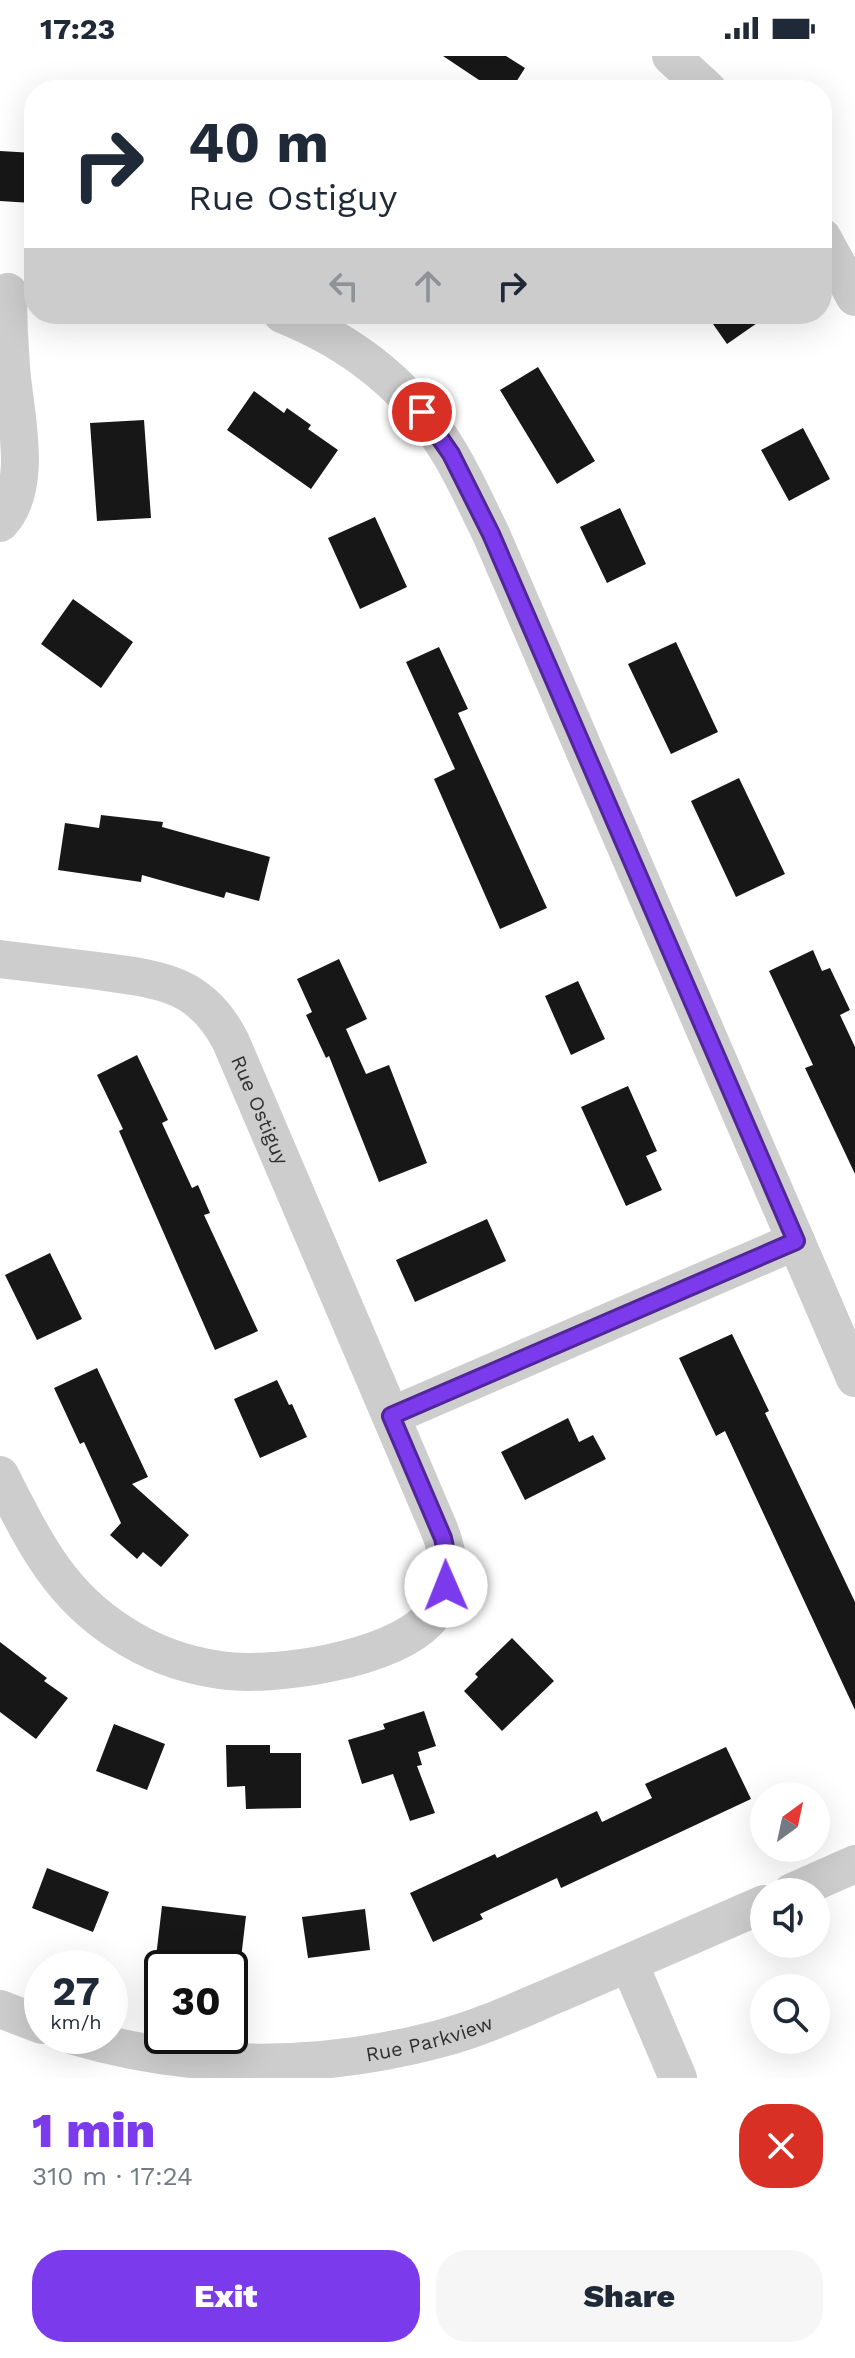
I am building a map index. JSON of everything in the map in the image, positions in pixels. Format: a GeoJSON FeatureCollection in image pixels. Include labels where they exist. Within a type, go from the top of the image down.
{"type":"FeatureCollection","features":[{"type":"Feature","properties":{"kind":"street"},"geometry":{"type":"LineString","coordinates":[[671,56],[697,80]]}},
{"type":"Feature","properties":{"kind":"street"},"geometry":{"type":"LineString","coordinates":[[832,255],[854,295]]}},
{"type":"Feature","properties":{"kind":"street"},"geometry":{"type":"LineString","coordinates":[[0,523],[14,501],[19,469],[18,421],[9,343],[14,292]]}},
{"type":"Feature","properties":{"kind":"street"},"geometry":{"type":"LineString","coordinates":[[305,324],[347,346],[387,376],[422,412],[451,454],[491,534],[855,1378]]}},
{"type":"Feature","properties":{"kind":"street","name":"Rue Ostiguy"},"geometry":{"type":"LineString","coordinates":[[0,959],[160,980],[197,998],[216,1016],[231,1042],[391,1416],[446,1549],[448,1574],[442,1597],[429,1618],[421,1627],[400,1639],[350,1657],[286,1671],[243,1672],[200,1666],[158,1653],[119,1633],[85,1606],[43,1556],[0,1475]]}},
{"type":"Feature","properties":{"kind":"street"},"geometry":{"type":"LineString","coordinates":[[391,1416],[796,1241]]}},
{"type":"Feature","properties":{"kind":"street"},"geometry":{"type":"LineString","coordinates":[[824,1878],[855,1864]]}},
{"type":"Feature","properties":{"kind":"street","name":"Rue Parkview"},"geometry":{"type":"LineString","coordinates":[[128,2049],[278,2071],[440,2039],[513,2012],[750,1910]]}},
{"type":"Feature","properties":{"kind":"street"},"geometry":{"type":"LineString","coordinates":[[629,1963],[678,2078]]}},
{"type":"Feature","properties":{"kind":"street"},"geometry":{"type":"LineString","coordinates":[[0,2009],[24,2018]]}},
{"type":"Feature","properties":{"kind":"building"},"geometry":{"type":"Polygon","coordinates":[[[443,56],[506,56],[525,68],[517,80],[479,80],[443,56]]]}},
{"type":"Feature","properties":{"kind":"building"},"geometry":{"type":"Polygon","coordinates":[[[0,151],[24,152],[24,202],[0,201],[0,151]]]}},
{"type":"Feature","properties":{"kind":"building"},"geometry":{"type":"Polygon","coordinates":[[[713,324],[756,324],[727,344],[713,324]]]}},
{"type":"Feature","properties":{"kind":"building"},"geometry":{"type":"Polygon","coordinates":[[[538,367],[595,461],[557,484],[500,390],[538,367]]]}},
{"type":"Feature","properties":{"kind":"building"},"geometry":{"type":"Polygon","coordinates":[[[254,391],[284,413],[287,408],[311,425],[308,429],[338,450],[311,489],[227,430],[254,391]]]}},
{"type":"Feature","properties":{"kind":"building"},"geometry":{"type":"Polygon","coordinates":[[[144,420],[151,518],[97,521],[90,423],[144,420]]]}},
{"type":"Feature","properties":{"kind":"building"},"geometry":{"type":"Polygon","coordinates":[[[803,428],[830,479],[789,501],[761,450],[803,428]]]}},
{"type":"Feature","properties":{"kind":"building"},"geometry":{"type":"Polygon","coordinates":[[[620,508],[646,564],[607,583],[580,527],[620,508]]]}},
{"type":"Feature","properties":{"kind":"building"},"geometry":{"type":"Polygon","coordinates":[[[375,517],[407,587],[360,609],[328,538],[375,517]]]}},
{"type":"Feature","properties":{"kind":"building"},"geometry":{"type":"Polygon","coordinates":[[[73,599],[133,642],[101,688],[41,644],[73,599]]]}},
{"type":"Feature","properties":{"kind":"building"},"geometry":{"type":"Polygon","coordinates":[[[676,642],[718,732],[671,754],[628,664],[676,642]]]}},
{"type":"Feature","properties":{"kind":"building"},"geometry":{"type":"Polygon","coordinates":[[[439,647],[468,709],[458,713],[547,908],[500,929],[434,779],[455,769],[406,662],[439,647]]]}},
{"type":"Feature","properties":{"kind":"building"},"geometry":{"type":"Polygon","coordinates":[[[739,778],[785,874],[736,897],[691,801],[739,778]]]}},
{"type":"Feature","properties":{"kind":"building"},"geometry":{"type":"Polygon","coordinates":[[[101,815],[163,822],[162,827],[270,857],[259,901],[226,892],[224,898],[142,875],[141,882],[58,870],[65,823],[99,828],[101,815]]]}},
{"type":"Feature","properties":{"kind":"building"},"geometry":{"type":"Polygon","coordinates":[[[813,950],[822,971],[830,968],[850,1010],[840,1015],[855,1047],[855,1174],[805,1068],[813,1065],[769,971],[813,950]]]}},
{"type":"Feature","properties":{"kind":"building"},"geometry":{"type":"Polygon","coordinates":[[[339,959],[367,1019],[346,1029],[366,1074],[389,1065],[427,1163],[379,1182],[329,1056],[326,1058],[306,1015],[312,1012],[297,979],[339,959]]]}},
{"type":"Feature","properties":{"kind":"building"},"geometry":{"type":"Polygon","coordinates":[[[578,981],[605,1039],[571,1055],[545,996],[578,981]]]}},
{"type":"Feature","properties":{"kind":"building"},"geometry":{"type":"Polygon","coordinates":[[[137,1055],[168,1120],[162,1123],[192,1188],[198,1185],[210,1213],[204,1215],[258,1331],[215,1350],[119,1131],[123,1129],[97,1075],[137,1055]]]}},
{"type":"Feature","properties":{"kind":"building"},"geometry":{"type":"Polygon","coordinates":[[[628,1086],[657,1151],[646,1156],[662,1190],[626,1206],[581,1107],[628,1086]]]}},
{"type":"Feature","properties":{"kind":"building"},"geometry":{"type":"Polygon","coordinates":[[[487,1219],[506,1261],[415,1302],[396,1260],[487,1219]]]}},
{"type":"Feature","properties":{"kind":"building"},"geometry":{"type":"Polygon","coordinates":[[[50,1253],[82,1319],[37,1340],[5,1275],[50,1253]]]}},
{"type":"Feature","properties":{"kind":"building"},"geometry":{"type":"Polygon","coordinates":[[[732,1334],[769,1411],[765,1413],[855,1602],[855,1710],[725,1431],[716,1436],[679,1358],[732,1334]]]}},
{"type":"Feature","properties":{"kind":"building"},"geometry":{"type":"Polygon","coordinates":[[[97,1368],[148,1477],[132,1484],[189,1535],[161,1567],[143,1552],[137,1559],[110,1535],[121,1523],[84,1442],[80,1444],[54,1388],[97,1368]]]}},
{"type":"Feature","properties":{"kind":"building"},"geometry":{"type":"Polygon","coordinates":[[[277,1380],[307,1437],[260,1458],[234,1399],[277,1380]]]}},
{"type":"Feature","properties":{"kind":"building"},"geometry":{"type":"Polygon","coordinates":[[[568,1418],[579,1442],[593,1435],[606,1459],[525,1500],[501,1452],[568,1418]]]}},
{"type":"Feature","properties":{"kind":"building"},"geometry":{"type":"Polygon","coordinates":[[[512,1638],[554,1681],[502,1731],[464,1691],[478,1677],[475,1674],[512,1638]]]}},
{"type":"Feature","properties":{"kind":"building"},"geometry":{"type":"Polygon","coordinates":[[[0,1642],[68,1698],[36,1739],[0,1712],[0,1642]]]}},
{"type":"Feature","properties":{"kind":"building"},"geometry":{"type":"Polygon","coordinates":[[[424,1711],[436,1746],[418,1752],[422,1765],[417,1766],[435,1813],[410,1821],[393,1774],[362,1784],[348,1740],[385,1729],[383,1724],[424,1711]]]}},
{"type":"Feature","properties":{"kind":"building"},"geometry":{"type":"Polygon","coordinates":[[[114,1724],[165,1744],[147,1790],[96,1771],[114,1724]]]}},
{"type":"Feature","properties":{"kind":"building"},"geometry":{"type":"Polygon","coordinates":[[[226,1745],[270,1745],[270,1753],[301,1753],[301,1808],[246,1809],[245,1786],[227,1787],[226,1745]]]}},
{"type":"Feature","properties":{"kind":"building"},"geometry":{"type":"Polygon","coordinates":[[[726,1747],[750,1799],[561,1888],[557,1878],[480,1914],[483,1919],[433,1942],[410,1893],[495,1854],[497,1858],[597,1811],[602,1822],[652,1798],[645,1784],[726,1747]]]}},
{"type":"Feature","properties":{"kind":"building"},"geometry":{"type":"Polygon","coordinates":[[[47,1868],[109,1892],[93,1932],[32,1908],[47,1868]]]}},
{"type":"Feature","properties":{"kind":"building"},"geometry":{"type":"Polygon","coordinates":[[[162,1906],[246,1916],[242,1950],[157,1950],[162,1906]]]}},
{"type":"Feature","properties":{"kind":"building"},"geometry":{"type":"Polygon","coordinates":[[[365,1909],[370,1950],[308,1958],[302,1917],[365,1909]]]}},
{"type":"Feature","properties":{"kind":"route"},"geometry":{"type":"LineString","coordinates":[[422,412],[451,454],[491,534],[796,1241],[391,1416],[443,1538],[448,1561],[446,1586]]}}]}
